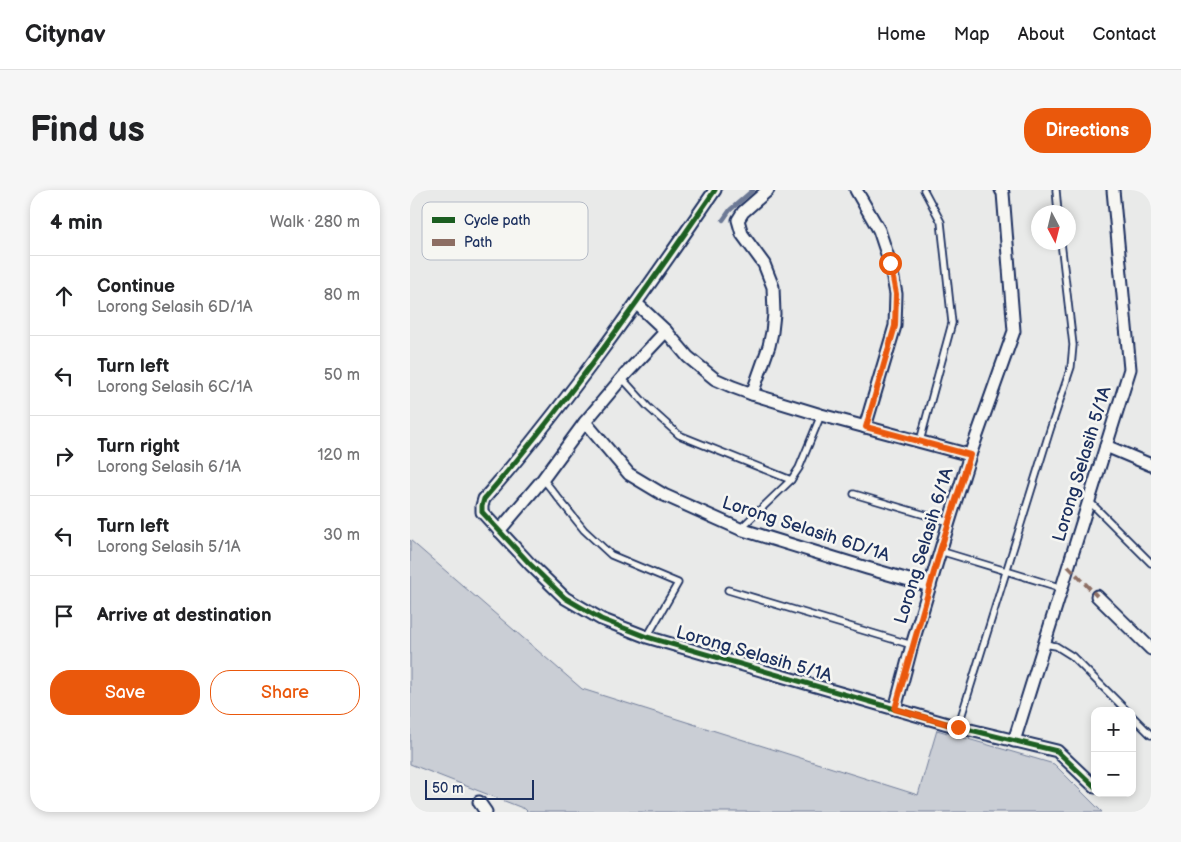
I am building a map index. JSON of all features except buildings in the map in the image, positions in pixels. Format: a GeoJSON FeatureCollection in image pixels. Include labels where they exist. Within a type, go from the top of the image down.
{"type":"FeatureCollection","features":[{"type":"Feature","properties":{"kind":"street"},"geometry":{"type":"LineString","coordinates":[[715,190],[636,303],[666,331],[688,357],[715,379],[752,394],[821,415],[970,455]]}},
{"type":"Feature","properties":{"kind":"street"},"geometry":{"type":"LineString","coordinates":[[752,394],[772,332],[774,314],[773,287],[764,264],[742,234],[738,220],[743,212],[768,190]]}},
{"type":"Feature","properties":{"kind":"street"},"geometry":{"type":"LineString","coordinates":[[856,190],[879,230],[890,263],[896,294],[895,326],[866,427]]}},
{"type":"Feature","properties":{"kind":"street","name":"Lorong Selasih 6/1A"},"geometry":{"type":"LineString","coordinates":[[895,709],[912,645],[970,455],[1014,331],[1003,193],[1001,190]]}},
{"type":"Feature","properties":{"kind":"street","name":"Lorong Selasih 5/1A"},"geometry":{"type":"LineString","coordinates":[[1014,741],[1130,369],[1113,190]]}},
{"type":"Feature","properties":{"kind":"street","name":"Lorong Selasih 5/1A"},"geometry":{"type":"LineString","coordinates":[[636,303],[518,459],[484,499],[482,512],[499,531],[565,598],[601,619],[647,637],[958,727],[1057,752],[1091,783]]}},
{"type":"Feature","properties":{"kind":"street"},"geometry":{"type":"LineString","coordinates":[[499,531],[543,480],[585,422],[622,378],[666,331]]}},
{"type":"Feature","properties":{"kind":"street","name":"Lorong Selasih 6D/1A"},"geometry":{"type":"LineString","coordinates":[[585,422],[629,474],[664,496],[740,529],[930,586]]}},
{"type":"Feature","properties":{"kind":"street"},"geometry":{"type":"LineString","coordinates":[[1106,446],[1151,465]]}},
{"type":"Feature","properties":{"kind":"street"},"geometry":{"type":"LineString","coordinates":[[1097,596],[1151,649]]}},
{"type":"Feature","properties":{"kind":"street"},"geometry":{"type":"LineString","coordinates":[[479,802],[486,812]]}},
{"type":"Feature","properties":{"kind":"lane"},"geometry":{"type":"LineString","coordinates":[[920,441],[952,323],[941,222],[924,190]]}},
{"type":"Feature","properties":{"kind":"lane"},"geometry":{"type":"LineString","coordinates":[[1056,190],[1057,205]]}},
{"type":"Feature","properties":{"kind":"lane"},"geometry":{"type":"LineString","coordinates":[[958,727],[1071,367],[1072,345],[1062,250]]}},
{"type":"Feature","properties":{"kind":"lane"},"geometry":{"type":"LineString","coordinates":[[622,378],[648,407],[679,436],[791,480]]}},
{"type":"Feature","properties":{"kind":"lane"},"geometry":{"type":"LineString","coordinates":[[740,529],[791,480],[799,468],[821,415]]}},
{"type":"Feature","properties":{"kind":"lane"},"geometry":{"type":"LineString","coordinates":[[543,480],[584,530],[611,555],[678,583],[647,637]]}},
{"type":"Feature","properties":{"kind":"lane"},"geometry":{"type":"LineString","coordinates":[[854,494],[949,522]]}},
{"type":"Feature","properties":{"kind":"lane"},"geometry":{"type":"LineString","coordinates":[[1089,501],[1151,563]]}},
{"type":"Feature","properties":{"kind":"lane"},"geometry":{"type":"LineString","coordinates":[[940,551],[1062,588]]}},
{"type":"Feature","properties":{"kind":"lane"},"geometry":{"type":"LineString","coordinates":[[728,590],[912,645]]}},
{"type":"Feature","properties":{"kind":"lane"},"geometry":{"type":"LineString","coordinates":[[1044,644],[1056,646],[1072,656],[1123,707]]}},
{"type":"Feature","properties":{"kind":"lane"},"geometry":{"type":"LineString","coordinates":[[1136,720],[1151,735]]}},
{"type":"Feature","properties":{"kind":"shaded area"},"geometry":{"type":"Polygon","coordinates":[[[410,540],[582,689],[918,795],[937,730],[1054,764],[1102,812],[528,812],[525,809],[410,764],[410,540]]]}},
{"type":"Feature","properties":{"kind":"waterway"},"geometry":{"type":"LineString","coordinates":[[723,220],[730,210],[753,190]]}},
{"type":"Feature","properties":{"kind":"marked path"},"geometry":{"type":"LineString","coordinates":[[1068,566],[1097,596]]}},
{"type":"Feature","properties":{"kind":"cycle path"},"geometry":{"type":"LineString","coordinates":[[715,190],[575,387],[484,499],[482,512],[530,564],[565,598],[601,619],[647,637],[895,709],[958,727],[1057,751],[1091,783]]}},
{"type":"Feature","properties":{"kind":"route"},"geometry":{"type":"LineString","coordinates":[[890,263],[896,294],[895,326],[866,427],[970,455],[912,645],[895,709],[958,727]]}}]}
